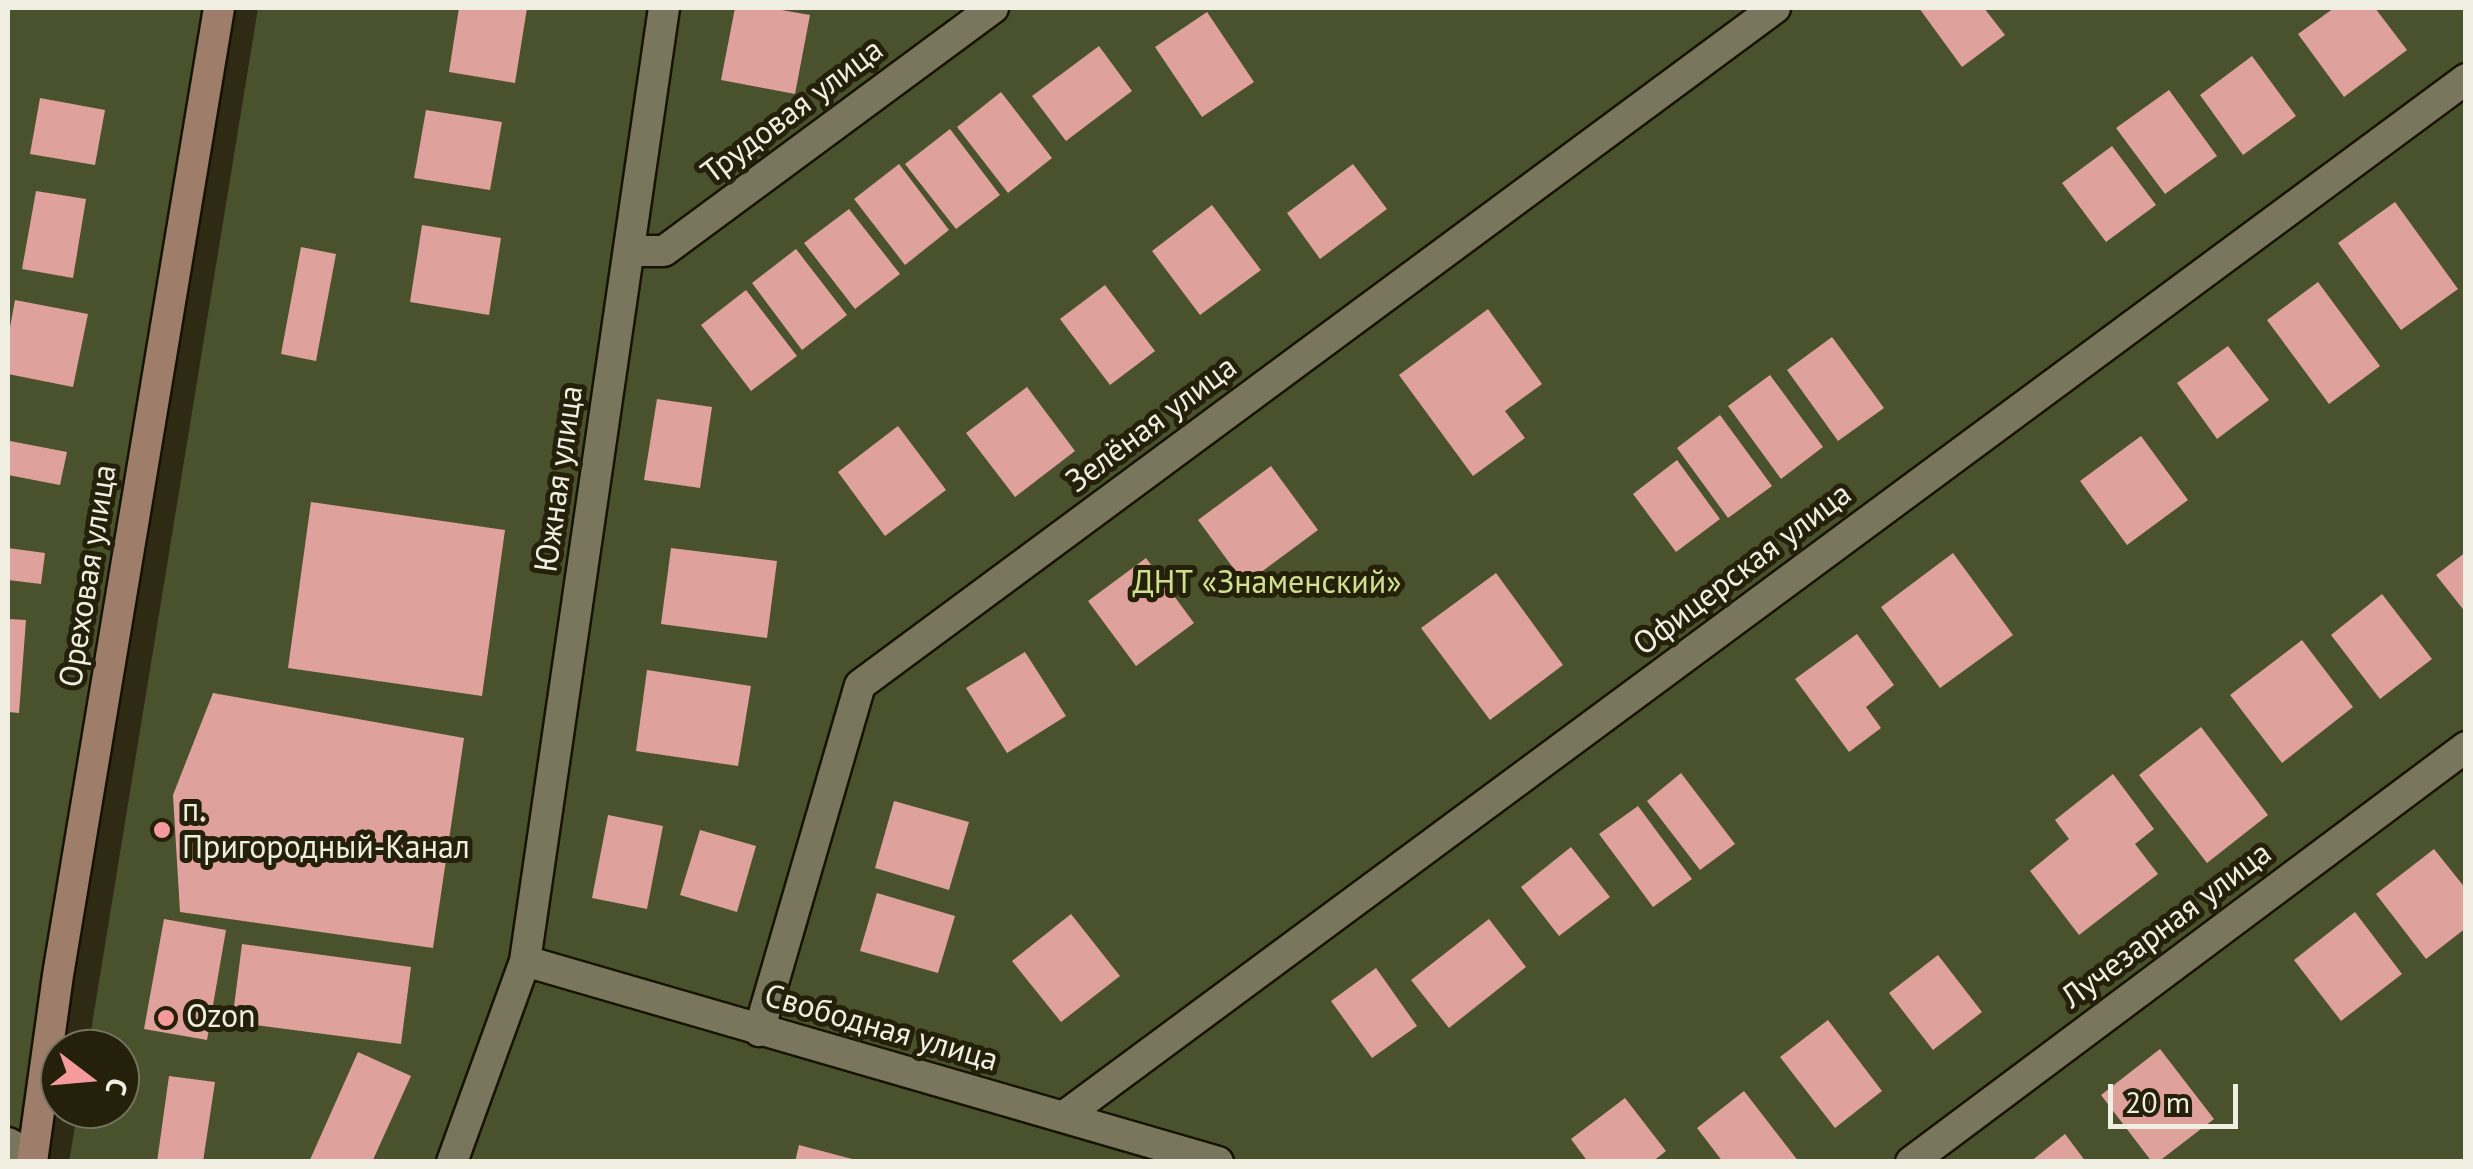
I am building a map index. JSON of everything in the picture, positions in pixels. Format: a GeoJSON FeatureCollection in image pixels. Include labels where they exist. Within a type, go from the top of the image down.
{"type":"FeatureCollection","features":[{"type":"Feature","properties":{"kind":"street","name":"Ореховая улица"},"geometry":{"type":"LineString","coordinates":[[24,1154],[58,975],[220,8]]}},
{"type":"Feature","properties":{"kind":"street","name":"Южная улица"},"geometry":{"type":"LineString","coordinates":[[452,1162],[525,962],[664,8]]}},
{"type":"Feature","properties":{"kind":"street","name":"Трудовая улица"},"geometry":{"type":"LineString","coordinates":[[628,251],[664,251],[993,8]]}},
{"type":"Feature","properties":{"kind":"street","name":"Зелёная улица"},"geometry":{"type":"LineString","coordinates":[[759,1031],[860,685],[1776,8]]}},
{"type":"Feature","properties":{"kind":"street","name":"Офицерская улица"},"geometry":{"type":"LineString","coordinates":[[1063,1117],[2466,79]]}},
{"type":"Feature","properties":{"kind":"street","name":"Лучезарная улица"},"geometry":{"type":"LineString","coordinates":[[1911,1162],[2466,747]]}},
{"type":"Feature","properties":{"kind":"street","name":"Свободная улица"},"geometry":{"type":"LineString","coordinates":[[525,962],[1218,1162]]}},
{"type":"Feature","properties":{"kind":"green space"},"geometry":{"type":"Polygon","coordinates":[[[8,8],[219,8],[53,1029],[40,1029],[40,1107],[32,1156],[8,1143],[8,8]]]}},
{"type":"Feature","properties":{"kind":"green space","name":"ДНТ «Знаменский»"},"geometry":{"type":"Polygon","coordinates":[[[258,8],[2465,8],[2465,1161],[69,1162],[75,1129],[140,1129],[140,1029],[91,1029],[258,8]]]}},
{"type":"Feature","properties":{"kind":"building"},"geometry":{"type":"Polygon","coordinates":[[[459,8],[527,8],[515,83],[449,72],[459,8]]]}},
{"type":"Feature","properties":{"kind":"building"},"geometry":{"type":"Polygon","coordinates":[[[735,8],[770,8],[810,15],[795,94],[721,80],[735,8]]]}},
{"type":"Feature","properties":{"kind":"building"},"geometry":{"type":"Polygon","coordinates":[[[1919,8],[1984,8],[2005,35],[1962,67],[1919,8]]]}},
{"type":"Feature","properties":{"kind":"building"},"geometry":{"type":"Polygon","coordinates":[[[2334,8],[2375,8],[2407,50],[2344,97],[2298,34],[2334,8]]]}},
{"type":"Feature","properties":{"kind":"building"},"geometry":{"type":"Polygon","coordinates":[[[1207,12],[1254,82],[1202,117],[1155,47],[1207,12]]]}},
{"type":"Feature","properties":{"kind":"building"},"geometry":{"type":"Polygon","coordinates":[[[1099,46],[1132,91],[1066,141],[1032,96],[1099,46]]]}},
{"type":"Feature","properties":{"kind":"building"},"geometry":{"type":"Polygon","coordinates":[[[2252,56],[2296,116],[2243,155],[2200,95],[2252,56]]]}},
{"type":"Feature","properties":{"kind":"building"},"geometry":{"type":"Polygon","coordinates":[[[2169,90],[2217,156],[2165,194],[2116,128],[2169,90]]]}},
{"type":"Feature","properties":{"kind":"building"},"geometry":{"type":"Polygon","coordinates":[[[1001,92],[1052,158],[1008,193],[957,127],[1001,92]]]}},
{"type":"Feature","properties":{"kind":"building"},"geometry":{"type":"Polygon","coordinates":[[[40,98],[105,110],[95,165],[30,154],[40,98]]]}},
{"type":"Feature","properties":{"kind":"building"},"geometry":{"type":"Polygon","coordinates":[[[426,110],[502,122],[490,190],[414,178],[426,110]]]}},
{"type":"Feature","properties":{"kind":"building"},"geometry":{"type":"Polygon","coordinates":[[[950,129],[1000,195],[956,229],[905,164],[950,129]]]}},
{"type":"Feature","properties":{"kind":"building"},"geometry":{"type":"Polygon","coordinates":[[[2112,146],[2156,205],[2106,242],[2062,183],[2112,146]]]}},
{"type":"Feature","properties":{"kind":"building"},"geometry":{"type":"Polygon","coordinates":[[[899,164],[949,230],[905,265],[854,199],[899,164]]]}},
{"type":"Feature","properties":{"kind":"building"},"geometry":{"type":"Polygon","coordinates":[[[1353,164],[1387,209],[1320,259],[1287,213],[1353,164]]]}},
{"type":"Feature","properties":{"kind":"building"},"geometry":{"type":"Polygon","coordinates":[[[36,191],[86,199],[73,278],[22,269],[36,191]]]}},
{"type":"Feature","properties":{"kind":"building"},"geometry":{"type":"Polygon","coordinates":[[[2395,202],[2458,289],[2401,330],[2338,243],[2395,202]]]}},
{"type":"Feature","properties":{"kind":"building"},"geometry":{"type":"Polygon","coordinates":[[[1212,205],[1261,270],[1200,315],[1152,251],[1212,205]]]}},
{"type":"Feature","properties":{"kind":"building"},"geometry":{"type":"Polygon","coordinates":[[[849,209],[900,274],[855,309],[804,243],[849,209]]]}},
{"type":"Feature","properties":{"kind":"building"},"geometry":{"type":"Polygon","coordinates":[[[422,225],[501,238],[489,315],[410,302],[422,225]]]}},
{"type":"Feature","properties":{"kind":"building"},"geometry":{"type":"Polygon","coordinates":[[[301,247],[336,254],[316,361],[281,354],[301,247]]]}},
{"type":"Feature","properties":{"kind":"building"},"geometry":{"type":"Polygon","coordinates":[[[796,249],[847,315],[802,350],[752,283],[796,249]]]}},
{"type":"Feature","properties":{"kind":"building"},"geometry":{"type":"Polygon","coordinates":[[[2318,282],[2380,366],[2329,404],[2267,320],[2318,282]]]}},
{"type":"Feature","properties":{"kind":"building"},"geometry":{"type":"Polygon","coordinates":[[[1105,285],[1155,351],[1110,385],[1060,319],[1105,285]]]}},
{"type":"Feature","properties":{"kind":"building"},"geometry":{"type":"Polygon","coordinates":[[[746,290],[797,356],[751,391],[701,325],[746,290]]]}},
{"type":"Feature","properties":{"kind":"building"},"geometry":{"type":"Polygon","coordinates":[[[15,300],[88,314],[73,387],[8,374],[8,338],[15,300]]]}},
{"type":"Feature","properties":{"kind":"building"},"geometry":{"type":"Polygon","coordinates":[[[1488,309],[1542,384],[1505,411],[1525,438],[1473,476],[1399,375],[1488,309]]]}},
{"type":"Feature","properties":{"kind":"building"},"geometry":{"type":"Polygon","coordinates":[[[1832,337],[1884,408],[1838,441],[1787,370],[1832,337]]]}},
{"type":"Feature","properties":{"kind":"building"},"geometry":{"type":"Polygon","coordinates":[[[2228,346],[2269,400],[2217,439],[2177,383],[2228,346]]]}},
{"type":"Feature","properties":{"kind":"building"},"geometry":{"type":"Polygon","coordinates":[[[1770,375],[1823,447],[1781,479],[1728,406],[1770,375]]]}},
{"type":"Feature","properties":{"kind":"building"},"geometry":{"type":"Polygon","coordinates":[[[1027,387],[1075,451],[1015,497],[966,433],[1027,387]]]}},
{"type":"Feature","properties":{"kind":"building"},"geometry":{"type":"Polygon","coordinates":[[[657,399],[712,407],[700,488],[644,480],[657,399]]]}},
{"type":"Feature","properties":{"kind":"building"},"geometry":{"type":"Polygon","coordinates":[[[1720,415],[1772,486],[1728,518],[1677,448],[1720,415]]]}},
{"type":"Feature","properties":{"kind":"building"},"geometry":{"type":"Polygon","coordinates":[[[898,426],[946,490],[885,536],[838,472],[898,426]]]}},
{"type":"Feature","properties":{"kind":"building"},"geometry":{"type":"Polygon","coordinates":[[[2141,436],[2188,500],[2127,545],[2080,481],[2141,436]]]}},
{"type":"Feature","properties":{"kind":"building"},"geometry":{"type":"Polygon","coordinates":[[[10,441],[67,452],[60,485],[8,475],[10,441]]]}},
{"type":"Feature","properties":{"kind":"building"},"geometry":{"type":"Polygon","coordinates":[[[1677,460],[1720,519],[1676,552],[1633,494],[1677,460]]]}},
{"type":"Feature","properties":{"kind":"building"},"geometry":{"type":"Polygon","coordinates":[[[1271,466],[1318,530],[1245,584],[1198,520],[1271,466]]]}},
{"type":"Feature","properties":{"kind":"building"},"geometry":{"type":"Polygon","coordinates":[[[311,502],[505,530],[482,696],[288,668],[311,502]]]}},
{"type":"Feature","properties":{"kind":"building"},"geometry":{"type":"Polygon","coordinates":[[[8,548],[45,553],[41,584],[8,580],[8,548]]]}},
{"type":"Feature","properties":{"kind":"building"},"geometry":{"type":"Polygon","coordinates":[[[671,548],[777,561],[767,638],[661,624],[671,548]]]}},
{"type":"Feature","properties":{"kind":"building"},"geometry":{"type":"Polygon","coordinates":[[[2466,552],[2466,613],[2436,575],[2466,552]]]}},
{"type":"Feature","properties":{"kind":"building"},"geometry":{"type":"Polygon","coordinates":[[[1953,553],[2013,635],[1940,688],[1881,607],[1953,553]]]}},
{"type":"Feature","properties":{"kind":"building"},"geometry":{"type":"Polygon","coordinates":[[[1146,558],[1194,623],[1136,666],[1088,601],[1146,558]]]}},
{"type":"Feature","properties":{"kind":"building"},"geometry":{"type":"Polygon","coordinates":[[[1496,573],[1563,665],[1490,720],[1421,628],[1496,573]]]}},
{"type":"Feature","properties":{"kind":"building"},"geometry":{"type":"Polygon","coordinates":[[[2382,594],[2432,659],[2380,699],[2331,635],[2382,594]]]}},
{"type":"Feature","properties":{"kind":"building"},"geometry":{"type":"Polygon","coordinates":[[[8,619],[26,620],[19,713],[8,712],[8,619]]]}},
{"type":"Feature","properties":{"kind":"building"},"geometry":{"type":"Polygon","coordinates":[[[1857,634],[1894,685],[1866,707],[1881,728],[1849,752],[1795,679],[1857,634]]]}},
{"type":"Feature","properties":{"kind":"building"},"geometry":{"type":"Polygon","coordinates":[[[2302,640],[2353,707],[2282,763],[2230,695],[2302,640]]]}},
{"type":"Feature","properties":{"kind":"building"},"geometry":{"type":"Polygon","coordinates":[[[1025,652],[1066,716],[1007,753],[966,688],[1025,652]]]}},
{"type":"Feature","properties":{"kind":"building"},"geometry":{"type":"Polygon","coordinates":[[[647,670],[751,686],[738,766],[636,751],[647,670]]]}},
{"type":"Feature","properties":{"kind":"building"},"geometry":{"type":"Polygon","coordinates":[[[213,693],[464,738],[433,948],[180,912],[173,795],[213,693]]]}},
{"type":"Feature","properties":{"kind":"building"},"geometry":{"type":"Polygon","coordinates":[[[2201,727],[2268,815],[2207,863],[2139,775],[2201,727]]]}},
{"type":"Feature","properties":{"kind":"building"},"geometry":{"type":"Polygon","coordinates":[[[1681,773],[1735,844],[1700,870],[1647,801],[1681,773]]]}},
{"type":"Feature","properties":{"kind":"building"},"geometry":{"type":"Polygon","coordinates":[[[2113,774],[2154,829],[2135,844],[2158,874],[2079,935],[2030,871],[2069,839],[2055,820],[2113,774]]]}},
{"type":"Feature","properties":{"kind":"building"},"geometry":{"type":"Polygon","coordinates":[[[894,801],[969,822],[949,890],[875,868],[894,801]]]}},
{"type":"Feature","properties":{"kind":"building"},"geometry":{"type":"Polygon","coordinates":[[[1638,806],[1692,879],[1653,907],[1599,834],[1638,806]]]}},
{"type":"Feature","properties":{"kind":"building"},"geometry":{"type":"Polygon","coordinates":[[[608,815],[663,826],[647,909],[592,898],[608,815]]]}},
{"type":"Feature","properties":{"kind":"building"},"geometry":{"type":"Polygon","coordinates":[[[700,830],[756,846],[737,912],[680,895],[700,830]]]}},
{"type":"Feature","properties":{"kind":"building"},"geometry":{"type":"Polygon","coordinates":[[[1571,847],[1610,897],[1559,936],[1521,887],[1571,847]]]}},
{"type":"Feature","properties":{"kind":"building"},"geometry":{"type":"Polygon","coordinates":[[[2434,849],[2466,889],[2466,928],[2426,959],[2376,894],[2434,849]]]}},
{"type":"Feature","properties":{"kind":"building"},"geometry":{"type":"Polygon","coordinates":[[[877,893],[955,916],[938,973],[860,951],[877,893]]]}},
{"type":"Feature","properties":{"kind":"building"},"geometry":{"type":"Polygon","coordinates":[[[2355,912],[2402,974],[2341,1021],[2294,960],[2355,912]]]}},
{"type":"Feature","properties":{"kind":"building"},"geometry":{"type":"Polygon","coordinates":[[[1071,914],[1120,976],[1061,1022],[1012,961],[1071,914]]]}},
{"type":"Feature","properties":{"kind":"building"},"geometry":{"type":"Polygon","coordinates":[[[164,919],[226,930],[207,1040],[144,1029],[164,919]]]}},
{"type":"Feature","properties":{"kind":"building"},"geometry":{"type":"Polygon","coordinates":[[[1489,919],[1526,967],[1449,1028],[1411,980],[1489,919]]]}},
{"type":"Feature","properties":{"kind":"building"},"geometry":{"type":"Polygon","coordinates":[[[242,944],[411,967],[401,1044],[232,1022],[242,944]]]}},
{"type":"Feature","properties":{"kind":"building"},"geometry":{"type":"Polygon","coordinates":[[[1938,955],[1982,1012],[1933,1050],[1889,993],[1938,955]]]}},
{"type":"Feature","properties":{"kind":"building"},"geometry":{"type":"Polygon","coordinates":[[[1376,968],[1417,1026],[1372,1058],[1331,1001],[1376,968]]]}},
{"type":"Feature","properties":{"kind":"building"},"geometry":{"type":"Polygon","coordinates":[[[1828,1020],[1882,1091],[1835,1128],[1780,1057],[1828,1020]]]}},
{"type":"Feature","properties":{"kind":"building"},"geometry":{"type":"Polygon","coordinates":[[[2160,1049],[2214,1119],[2158,1162],[2152,1162],[2101,1095],[2160,1049]]]}},
{"type":"Feature","properties":{"kind":"building"},"geometry":{"type":"Polygon","coordinates":[[[358,1052],[411,1076],[372,1162],[309,1162],[358,1052]]]}},
{"type":"Feature","properties":{"kind":"building"},"geometry":{"type":"Polygon","coordinates":[[[169,1076],[215,1082],[203,1162],[157,1162],[169,1076]]]}},
{"type":"Feature","properties":{"kind":"building"},"geometry":{"type":"Polygon","coordinates":[[[1744,1091],[1799,1162],[1723,1162],[1697,1128],[1744,1091]]]}},
{"type":"Feature","properties":{"kind":"building"},"geometry":{"type":"Polygon","coordinates":[[[1625,1098],[1666,1151],[1652,1162],[1588,1162],[1571,1139],[1625,1098]]]}},
{"type":"Feature","properties":{"kind":"building"},"geometry":{"type":"Polygon","coordinates":[[[2065,1134],[2086,1162],[2030,1162],[2065,1134]]]}},
{"type":"Feature","properties":{"kind":"building"},"geometry":{"type":"Polygon","coordinates":[[[799,1145],[856,1160],[856,1162],[795,1162],[799,1145]]]}},
{"type":"Feature","properties":{"kind":"place","name":"п. Пригородный-Канал"},"geometry":{"type":"Point","coordinates":[162,830]}},
{"type":"Feature","properties":{"kind":"place","name":"Ozon"},"geometry":{"type":"Point","coordinates":[166,1018]}}]}
